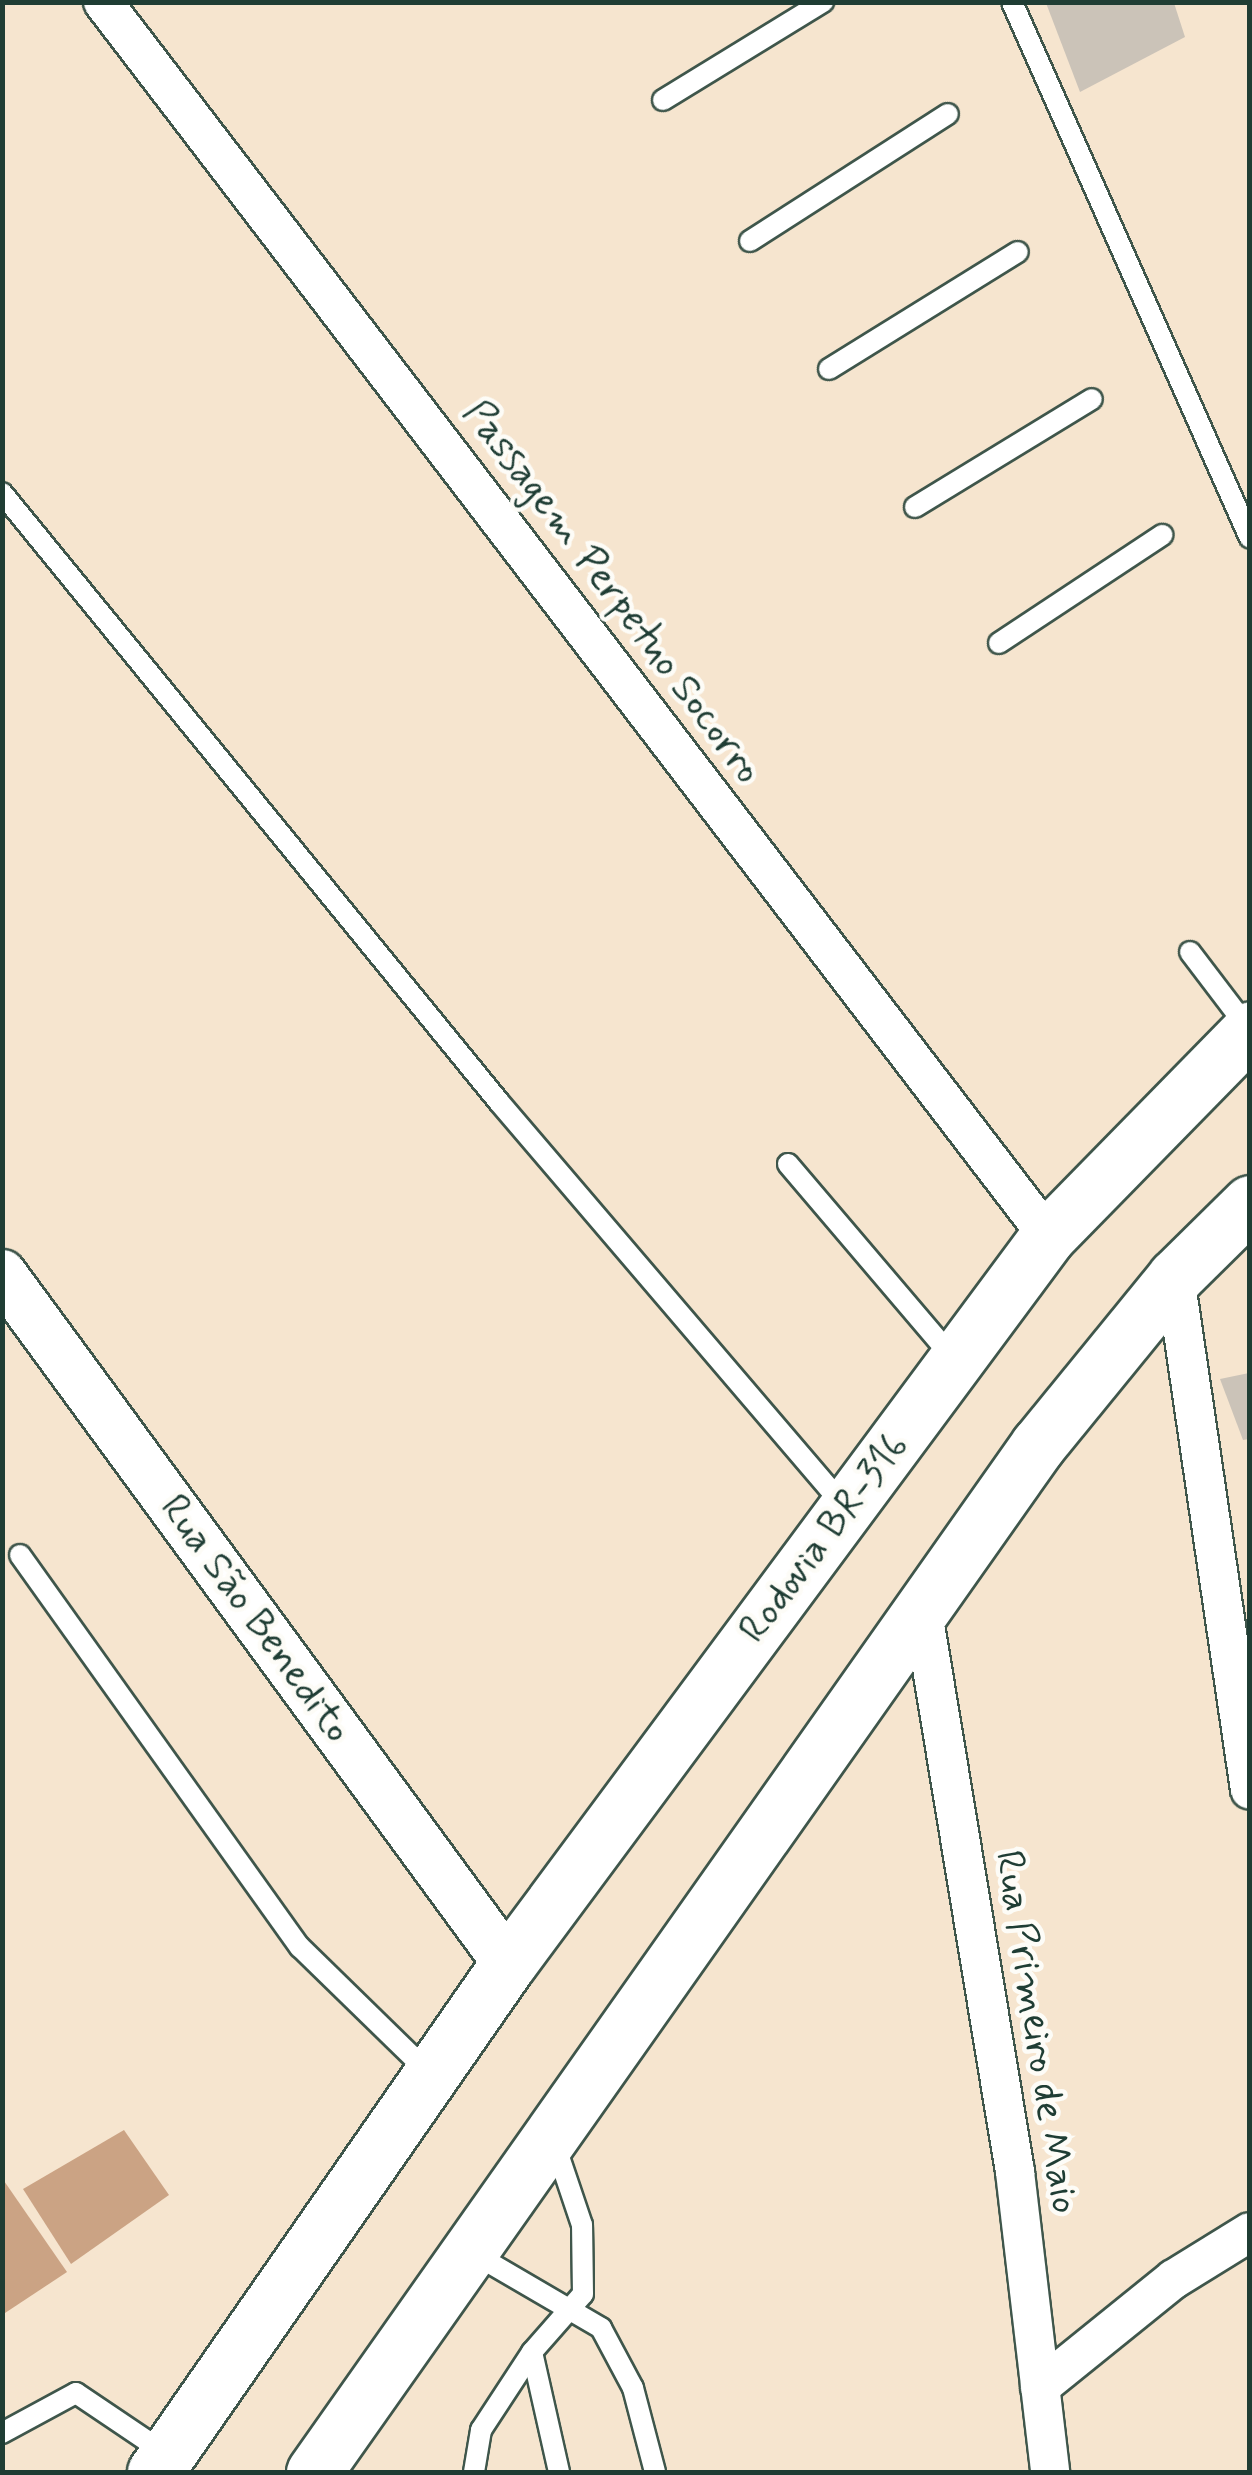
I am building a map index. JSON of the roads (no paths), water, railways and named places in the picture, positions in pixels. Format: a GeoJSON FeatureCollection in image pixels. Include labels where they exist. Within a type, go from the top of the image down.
{"type":"FeatureCollection","features":[{"type":"Feature","properties":{"kind":"highway","name":"Rodovia BR-316"},"geometry":{"type":"LineString","coordinates":[[161,2464],[508,1964],[1048,1236],[1250,1030]]}},
{"type":"Feature","properties":{"kind":"highway"},"geometry":{"type":"LineString","coordinates":[[314,2472],[1038,1445],[1175,1277],[1250,1203]]}},
{"type":"Feature","properties":{"kind":"street","name":"Passagem Perpetuo Socorro"},"geometry":{"type":"LineString","coordinates":[[103,2],[1048,1236]]}},
{"type":"Feature","properties":{"kind":"street","name":"Rua São Benedito"},"geometry":{"type":"LineString","coordinates":[[2,1274],[508,1964]]}},
{"type":"Feature","properties":{"kind":"street"},"geometry":{"type":"LineString","coordinates":[[1175,1277],[1250,1790]]}},
{"type":"Feature","properties":{"kind":"street","name":"Rua Primeiro de Maio"},"geometry":{"type":"LineString","coordinates":[[922,1607],[1015,2172],[1050,2472]]}},
{"type":"Feature","properties":{"kind":"street"},"geometry":{"type":"LineString","coordinates":[[1040,2386],[1174,2279],[1250,2232]]}},
{"type":"Feature","properties":{"kind":"lane"},"geometry":{"type":"LineString","coordinates":[[663,100],[823,2]]}},
{"type":"Feature","properties":{"kind":"lane"},"geometry":{"type":"LineString","coordinates":[[1012,2],[1250,538]]}},
{"type":"Feature","properties":{"kind":"lane"},"geometry":{"type":"LineString","coordinates":[[750,241],[948,114]]}},
{"type":"Feature","properties":{"kind":"lane"},"geometry":{"type":"LineString","coordinates":[[829,369],[1018,252]]}},
{"type":"Feature","properties":{"kind":"lane"},"geometry":{"type":"LineString","coordinates":[[915,507],[1092,398]]}},
{"type":"Feature","properties":{"kind":"lane"},"geometry":{"type":"LineString","coordinates":[[2,492],[498,1102],[845,1507]]}},
{"type":"Feature","properties":{"kind":"lane"},"geometry":{"type":"LineString","coordinates":[[1000,643],[1162,536]]}},
{"type":"Feature","properties":{"kind":"lane"},"geometry":{"type":"LineString","coordinates":[[1190,952],[1250,1030]]}},
{"type":"Feature","properties":{"kind":"lane"},"geometry":{"type":"LineString","coordinates":[[788,1164],[956,1362]]}},
{"type":"Feature","properties":{"kind":"lane"},"geometry":{"type":"LineString","coordinates":[[20,1555],[300,1947],[431,2074]]}},
{"type":"Feature","properties":{"kind":"lane"},"geometry":{"type":"LineString","coordinates":[[474,2472],[481,2430],[532,2352],[575,2309],[585,2284],[586,2250],[569,2174],[551,2136]]}},
{"type":"Feature","properties":{"kind":"lane"},"geometry":{"type":"LineString","coordinates":[[469,2252],[575,2309],[601,2328],[624,2366],[655,2472]]}},
{"type":"Feature","properties":{"kind":"lane"},"geometry":{"type":"LineString","coordinates":[[532,2352],[558,2472]]}},
{"type":"Feature","properties":{"kind":"lane"},"geometry":{"type":"LineString","coordinates":[[2,2434],[76,2393],[161,2464]]}}]}
